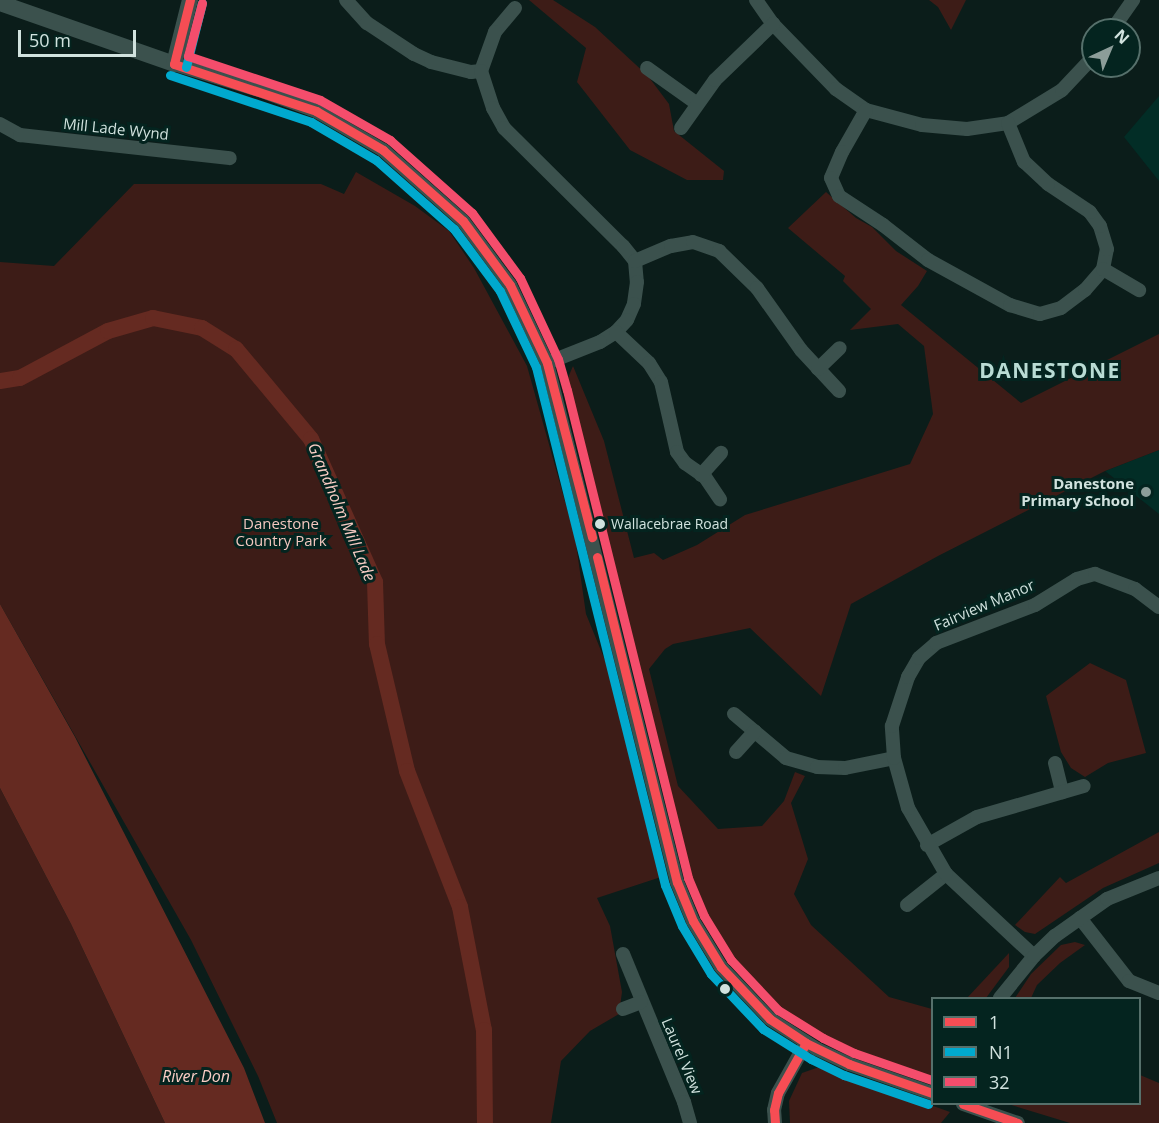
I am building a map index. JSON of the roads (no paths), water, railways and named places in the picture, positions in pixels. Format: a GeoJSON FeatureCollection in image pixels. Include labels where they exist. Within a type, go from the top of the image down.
{"type":"FeatureCollection","features":[{"type":"Feature","properties":{"kind":"street"},"geometry":{"type":"LineString","coordinates":[[174,64],[190,0]]}},
{"type":"Feature","properties":{"kind":"street"},"geometry":{"type":"LineString","coordinates":[[346,0],[367,23],[414,54],[431,62],[471,72],[481,71]]}},
{"type":"Feature","properties":{"kind":"street"},"geometry":{"type":"LineString","coordinates":[[756,0],[773,24],[836,88],[866,110],[922,125],[968,129],[1008,123],[1062,90],[1081,70]]}},
{"type":"Feature","properties":{"kind":"street"},"geometry":{"type":"LineString","coordinates":[[1120,18],[1133,0]]}},
{"type":"Feature","properties":{"kind":"street"},"geometry":{"type":"LineString","coordinates":[[0,3],[316,111],[383,150],[463,220],[510,285],[547,363],[677,882],[693,921],[726,973],[770,1019],[806,1043],[849,1064],[931,1092]]}},
{"type":"Feature","properties":{"kind":"street"},"geometry":{"type":"LineString","coordinates":[[515,8],[495,32],[481,71],[493,108],[504,128],[623,246],[635,261],[637,282],[634,304],[627,320],[616,332],[600,342],[547,363]]}},
{"type":"Feature","properties":{"kind":"street"},"geometry":{"type":"LineString","coordinates":[[681,128],[715,80],[773,24]]}},
{"type":"Feature","properties":{"kind":"street"},"geometry":{"type":"LineString","coordinates":[[647,68],[696,104]]}},
{"type":"Feature","properties":{"kind":"street"},"geometry":{"type":"LineString","coordinates":[[866,110],[842,152],[831,178],[839,196],[883,225],[928,260],[1010,305],[1040,314],[1061,308],[1085,290],[1103,269],[1107,249],[1100,226],[1090,212],[1048,184],[1024,162],[1008,123]]}},
{"type":"Feature","properties":{"kind":"street","name":"Mill Lade Wynd"},"geometry":{"type":"LineString","coordinates":[[0,124],[20,135],[230,158]]}},
{"type":"Feature","properties":{"kind":"street"},"geometry":{"type":"LineString","coordinates":[[635,261],[671,246],[693,242],[719,251],[758,288],[818,369],[839,391]]}},
{"type":"Feature","properties":{"kind":"street"},"geometry":{"type":"LineString","coordinates":[[1103,269],[1139,290]]}},
{"type":"Feature","properties":{"kind":"street"},"geometry":{"type":"LineString","coordinates":[[616,332],[649,363],[661,382],[677,452],[685,463],[701,475],[720,499]]}},
{"type":"Feature","properties":{"kind":"street"},"geometry":{"type":"LineString","coordinates":[[818,369],[840,348]]}},
{"type":"Feature","properties":{"kind":"street"},"geometry":{"type":"LineString","coordinates":[[701,475],[721,453]]}},
{"type":"Feature","properties":{"kind":"street","name":"Fairview Manor"},"geometry":{"type":"LineString","coordinates":[[1034,956],[946,874],[927,845],[908,808],[894,759],[892,726],[908,677],[919,658],[936,643],[1035,604],[1077,579],[1095,574],[1135,589],[1159,607]]}},
{"type":"Feature","properties":{"kind":"street"},"geometry":{"type":"LineString","coordinates":[[734,714],[786,758],[817,767],[845,768],[894,759]]}},
{"type":"Feature","properties":{"kind":"street"},"geometry":{"type":"LineString","coordinates":[[736,752],[755,731]]}},
{"type":"Feature","properties":{"kind":"street"},"geometry":{"type":"LineString","coordinates":[[1055,763],[1062,792]]}},
{"type":"Feature","properties":{"kind":"street"},"geometry":{"type":"LineString","coordinates":[[927,845],[977,817],[1084,786]]}},
{"type":"Feature","properties":{"kind":"street"},"geometry":{"type":"LineString","coordinates":[[907,905],[946,874]]}},
{"type":"Feature","properties":{"kind":"street"},"geometry":{"type":"LineString","coordinates":[[1002,997],[1034,956],[1080,918],[1107,899],[1159,878]]}},
{"type":"Feature","properties":{"kind":"street"},"geometry":{"type":"LineString","coordinates":[[1080,918],[1129,981],[1159,993]]}},
{"type":"Feature","properties":{"kind":"street","name":"Laurel View"},"geometry":{"type":"LineString","coordinates":[[623,954],[684,1102],[690,1123]]}},
{"type":"Feature","properties":{"kind":"street"},"geometry":{"type":"LineString","coordinates":[[623,1009],[641,1002]]}},
{"type":"Feature","properties":{"kind":"street"},"geometry":{"type":"LineString","coordinates":[[775,1123],[774,1110],[778,1093],[806,1043]]}},
{"type":"Feature","properties":{"kind":"street"},"geometry":{"type":"LineString","coordinates":[[966,1105],[1018,1123]]}},
{"type":"Feature","properties":{"kind":"water","name":"River Don"},"geometry":{"type":"Polygon","coordinates":[[[0,604],[75,737],[147,878],[244,1068],[265,1123],[165,1123],[71,924],[0,788],[0,604]]]}},
{"type":"Feature","properties":{"kind":"waterway","name":"Grandholm Mill Lade"},"geometry":{"type":"LineString","coordinates":[[0,381],[20,378],[108,331],[153,318],[202,328],[236,349],[311,439],[375,582],[377,644],[407,771],[460,907],[484,1030],[485,1123]]}},
{"type":"Feature","properties":{"kind":"place","name":"Danestone Primary School"},"geometry":{"type":"Point","coordinates":[1146,492]}},
{"type":"Feature","properties":{"kind":"place","name":"Wallacebrae Road"},"geometry":{"type":"Point","coordinates":[600,524]}},
{"type":"Feature","properties":{"kind":"district","name":"DANESTONE"},"geometry":{"type":"Point","coordinates":[1050,370]}},
{"type":"Feature","properties":{"kind":"park label","name":"Danestone Country Park"},"geometry":{"type":"Point","coordinates":[281,532]}}]}
